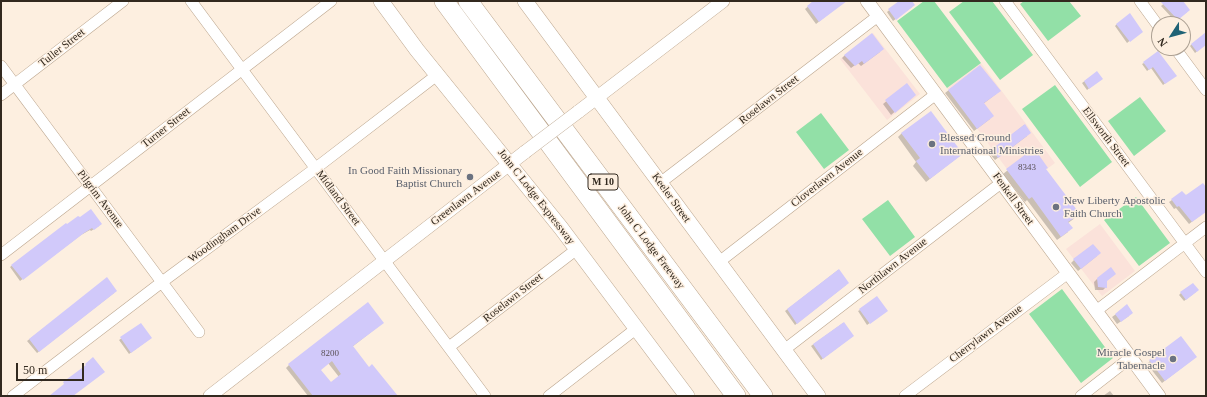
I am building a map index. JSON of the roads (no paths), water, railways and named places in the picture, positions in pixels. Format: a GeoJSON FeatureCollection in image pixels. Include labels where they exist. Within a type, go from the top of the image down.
{"type":"FeatureCollection","features":[{"type":"Feature","properties":{"kind":"highway","name":"John C Lodge Freeway"},"geometry":{"type":"LineString","coordinates":[[444,1],[736,396]]}},
{"type":"Feature","properties":{"kind":"highway","name":"John C Lodge Freeway"},"geometry":{"type":"LineString","coordinates":[[468,1],[762,396]]}},
{"type":"Feature","properties":{"kind":"main road","name":"John C Lodge Expressway"},"geometry":{"type":"LineString","coordinates":[[381,1],[437,75],[577,249],[687,396]]}},
{"type":"Feature","properties":{"kind":"main road","name":"Keeler Street"},"geometry":{"type":"LineString","coordinates":[[526,1],[818,396]]}},
{"type":"Feature","properties":{"kind":"street","name":"Tuller Street"},"geometry":{"type":"LineString","coordinates":[[1,95],[123,1]]}},
{"type":"Feature","properties":{"kind":"street","name":"Midland Street"},"geometry":{"type":"LineString","coordinates":[[191,1],[485,396]]}},
{"type":"Feature","properties":{"kind":"street","name":"Turner Street"},"geometry":{"type":"LineString","coordinates":[[1,255],[331,1]]}},
{"type":"Feature","properties":{"kind":"street","name":"Greenlawn Avenue"},"geometry":{"type":"LineString","coordinates":[[210,396],[723,1]]}},
{"type":"Feature","properties":{"kind":"street","name":"Fenkell Street"},"geometry":{"type":"LineString","coordinates":[[867,1],[1159,396]]}},
{"type":"Feature","properties":{"kind":"street","name":"Ellsworth Street"},"geometry":{"type":"LineString","coordinates":[[1005,1],[1206,272]]}},
{"type":"Feature","properties":{"kind":"street"},"geometry":{"type":"LineString","coordinates":[[1140,1],[1151,16]]}},
{"type":"Feature","properties":{"kind":"street","name":"Roselawn Street"},"geometry":{"type":"LineString","coordinates":[[660,183],[878,16]]}},
{"type":"Feature","properties":{"kind":"street"},"geometry":{"type":"LineString","coordinates":[[1181,56],[1206,90]]}},
{"type":"Feature","properties":{"kind":"street","name":"Pilgrim Avenue"},"geometry":{"type":"LineString","coordinates":[[1,66],[199,332]]}},
{"type":"Feature","properties":{"kind":"street","name":"Woodingham Drive"},"geometry":{"type":"LineString","coordinates":[[13,396],[437,75]]}},
{"type":"Feature","properties":{"kind":"street","name":"Cloverlawn Avenue"},"geometry":{"type":"LineString","coordinates":[[719,262],[936,94]]}},
{"type":"Feature","properties":{"kind":"street","name":"Northlawn Avenue"},"geometry":{"type":"LineString","coordinates":[[784,350],[1001,183]]}},
{"type":"Feature","properties":{"kind":"street"},"geometry":{"type":"LineString","coordinates":[[1096,311],[1206,227]]}},
{"type":"Feature","properties":{"kind":"street","name":"Roselawn Street"},"geometry":{"type":"LineString","coordinates":[[449,347],[577,249]]}},
{"type":"Feature","properties":{"kind":"street","name":"Cherrylawn Avenue"},"geometry":{"type":"LineString","coordinates":[[905,396],[1068,273]]}},
{"type":"Feature","properties":{"kind":"street"},"geometry":{"type":"LineString","coordinates":[[549,396],[637,328]]}},
{"type":"Feature","properties":{"kind":"street"},"geometry":{"type":"LineString","coordinates":[[1081,396],[1130,358]]}},
{"type":"Feature","properties":{"kind":"place","name":"Blessed Ground International Ministries"},"geometry":{"type":"Point","coordinates":[932,144]}},
{"type":"Feature","properties":{"kind":"place","name":"In Good Faith Missionary Baptist Church"},"geometry":{"type":"Point","coordinates":[470,177]}},
{"type":"Feature","properties":{"kind":"place","name":"New Liberty Apostolic Faith Church"},"geometry":{"type":"Point","coordinates":[1056,207]}},
{"type":"Feature","properties":{"kind":"place","name":"Miracle Gospel Tabernacle"},"geometry":{"type":"Point","coordinates":[1173,359]}}]}
